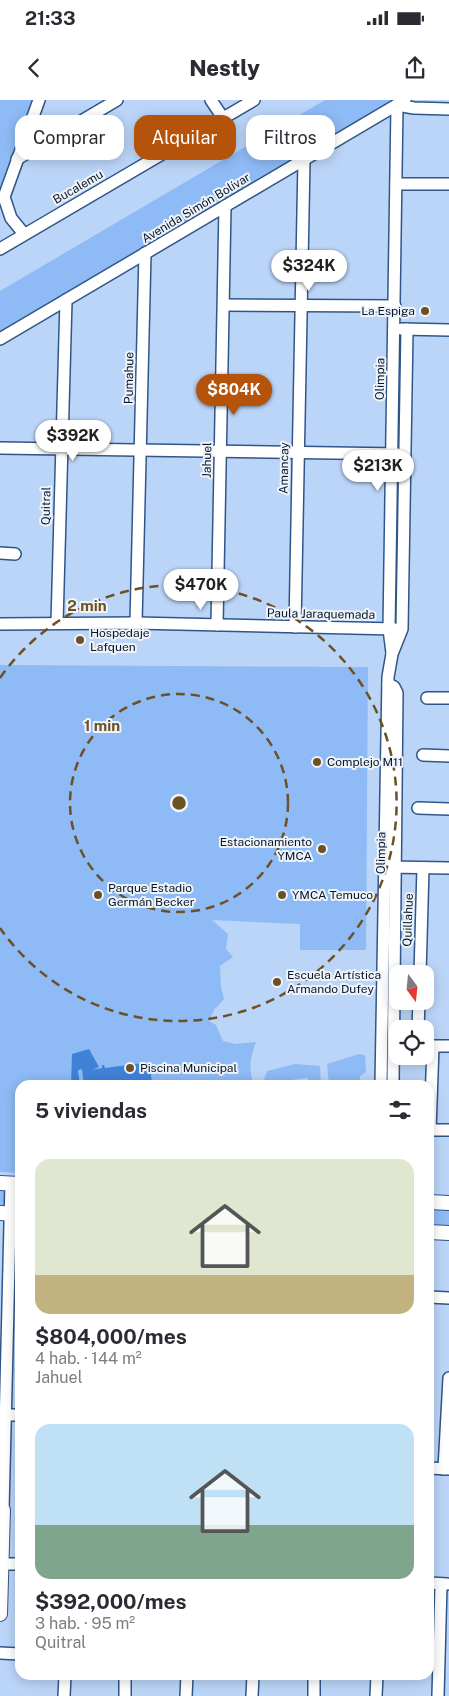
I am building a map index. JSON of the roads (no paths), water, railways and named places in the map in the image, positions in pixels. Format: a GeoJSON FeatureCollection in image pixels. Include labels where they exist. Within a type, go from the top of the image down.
{"type":"FeatureCollection","features":[{"type":"Feature","properties":{"kind":"main road"},"geometry":{"type":"LineString","coordinates":[[434,1202],[449,1203]]}},
{"type":"Feature","properties":{"kind":"main road"},"geometry":{"type":"LineString","coordinates":[[434,1232],[449,1233]]}},
{"type":"Feature","properties":{"kind":"main road"},"geometry":{"type":"LineString","coordinates":[[0,1614],[2,1564],[1,1510]]}},
{"type":"Feature","properties":{"kind":"street"},"geometry":{"type":"LineString","coordinates":[[33,115],[39,100]]}},
{"type":"Feature","properties":{"kind":"street"},"geometry":{"type":"LineString","coordinates":[[92,115],[117,100]]}},
{"type":"Feature","properties":{"kind":"street"},"geometry":{"type":"LineString","coordinates":[[211,100],[220,115]]}},
{"type":"Feature","properties":{"kind":"street","name":"Bucalemu"},"geometry":{"type":"LineString","coordinates":[[227,115],[254,100]]}},
{"type":"Feature","properties":{"kind":"street"},"geometry":{"type":"LineString","coordinates":[[401,102],[414,108],[449,109]]}},
{"type":"Feature","properties":{"kind":"street","name":"Avenida Simón Bolívar"},"geometry":{"type":"LineString","coordinates":[[335,141],[401,102]]}},
{"type":"Feature","properties":{"kind":"street","name":"Olimpia"},"geometry":{"type":"LineString","coordinates":[[391,1020],[388,684],[392,654],[402,629],[405,454],[400,329],[395,306],[396,184],[401,102]]}},
{"type":"Feature","properties":{"kind":"street"},"geometry":{"type":"LineString","coordinates":[[17,160],[4,197],[11,218],[24,234]]}},
{"type":"Feature","properties":{"kind":"street","name":"Bucalemu"},"geometry":{"type":"LineString","coordinates":[[0,249],[150,160]]}},
{"type":"Feature","properties":{"kind":"street","name":"Avenida Simón Bolívar"},"geometry":{"type":"LineString","coordinates":[[0,339],[304,160]]}},
{"type":"Feature","properties":{"kind":"street","name":"Amancay"},"geometry":{"type":"LineString","coordinates":[[295,627],[304,160]]}},
{"type":"Feature","properties":{"kind":"street"},"geometry":{"type":"LineString","coordinates":[[396,184],[449,184]]}},
{"type":"Feature","properties":{"kind":"street","name":"Jahuel"},"geometry":{"type":"LineString","coordinates":[[217,625],[225,206]]}},
{"type":"Feature","properties":{"kind":"street","name":"Pumahue"},"geometry":{"type":"LineString","coordinates":[[136,623],[142,450],[145,253]]}},
{"type":"Feature","properties":{"kind":"street","name":"Quitral"},"geometry":{"type":"LineString","coordinates":[[57,623],[60,449],[66,300]]}},
{"type":"Feature","properties":{"kind":"street"},"geometry":{"type":"LineString","coordinates":[[224,305],[395,306]]}},
{"type":"Feature","properties":{"kind":"street"},"geometry":{"type":"LineString","coordinates":[[400,329],[449,330]]}},
{"type":"Feature","properties":{"kind":"street","name":"Olimpia"},"geometry":{"type":"LineString","coordinates":[[392,654],[389,629],[392,454],[400,329]]}},
{"type":"Feature","properties":{"kind":"street"},"geometry":{"type":"LineString","coordinates":[[0,448],[405,454]]}},
{"type":"Feature","properties":{"kind":"street"},"geometry":{"type":"LineString","coordinates":[[0,553],[15,554]]}},
{"type":"Feature","properties":{"kind":"street","name":"Paula Jaraquemada"},"geometry":{"type":"LineString","coordinates":[[0,624],[136,623],[402,629]]}},
{"type":"Feature","properties":{"kind":"street"},"geometry":{"type":"LineString","coordinates":[[427,698],[449,698]]}},
{"type":"Feature","properties":{"kind":"street"},"geometry":{"type":"LineString","coordinates":[[423,756],[449,756]]}},
{"type":"Feature","properties":{"kind":"street"},"geometry":{"type":"LineString","coordinates":[[418,808],[449,809]]}},
{"type":"Feature","properties":{"kind":"street"},"geometry":{"type":"LineString","coordinates":[[390,867],[449,868]]}},
{"type":"Feature","properties":{"kind":"street","name":"Quillahue"},"geometry":{"type":"LineString","coordinates":[[420,965],[423,868]]}},
{"type":"Feature","properties":{"kind":"street"},"geometry":{"type":"LineString","coordinates":[[434,1046],[449,1046]]}},
{"type":"Feature","properties":{"kind":"street","name":"Olimpia"},"geometry":{"type":"LineString","coordinates":[[382,1080],[389,1053]]}},
{"type":"Feature","properties":{"kind":"street","name":"Olimpia"},"geometry":{"type":"LineString","coordinates":[[392,1065],[393,1080]]}},
{"type":"Feature","properties":{"kind":"street"},"geometry":{"type":"LineString","coordinates":[[429,1065],[429,1080]]}},
{"type":"Feature","properties":{"kind":"street"},"geometry":{"type":"LineString","coordinates":[[434,1130],[449,1130]]}},
{"type":"Feature","properties":{"kind":"street"},"geometry":{"type":"LineString","coordinates":[[1,1510],[10,1256],[10,1183]]}},
{"type":"Feature","properties":{"kind":"street"},"geometry":{"type":"LineString","coordinates":[[434,1297],[449,1298]]}},
{"type":"Feature","properties":{"kind":"street"},"geometry":{"type":"LineString","coordinates":[[434,1468],[447,1469],[449,1378]]}},
{"type":"Feature","properties":{"kind":"street"},"geometry":{"type":"LineString","coordinates":[[5,1415],[15,1415]]}},
{"type":"Feature","properties":{"kind":"street"},"geometry":{"type":"LineString","coordinates":[[2,1564],[15,1564]]}},
{"type":"Feature","properties":{"kind":"street"},"geometry":{"type":"LineString","coordinates":[[438,1696],[434,1675],[445,1584]]}},
{"type":"Feature","properties":{"kind":"street"},"geometry":{"type":"LineString","coordinates":[[0,1653],[15,1654]]}},
{"type":"Feature","properties":{"kind":"street"},"geometry":{"type":"LineString","coordinates":[[64,1696],[65,1680]]}},
{"type":"Feature","properties":{"kind":"street"},"geometry":{"type":"LineString","coordinates":[[125,1680],[125,1696]]}},
{"type":"Feature","properties":{"kind":"street"},"geometry":{"type":"LineString","coordinates":[[186,1696],[187,1680]]}},
{"type":"Feature","properties":{"kind":"street"},"geometry":{"type":"LineString","coordinates":[[252,1696],[253,1680]]}},
{"type":"Feature","properties":{"kind":"street"},"geometry":{"type":"LineString","coordinates":[[314,1680],[314,1696]]}},
{"type":"Feature","properties":{"kind":"street"},"geometry":{"type":"LineString","coordinates":[[376,1680],[376,1696]]}},
{"type":"Feature","properties":{"kind":"place","name":"La Espiga"},"geometry":{"type":"Point","coordinates":[425,311]}},
{"type":"Feature","properties":{"kind":"place","name":"Hospedaje Lafquen"},"geometry":{"type":"Point","coordinates":[80,640]}},
{"type":"Feature","properties":{"kind":"place","name":"Complejo M11"},"geometry":{"type":"Point","coordinates":[317,762]}},
{"type":"Feature","properties":{"kind":"place","name":"Estacionamiento YMCA"},"geometry":{"type":"Point","coordinates":[322,849]}},
{"type":"Feature","properties":{"kind":"place","name":"Parque Estadio Germán Becker"},"geometry":{"type":"Point","coordinates":[98,895]}},
{"type":"Feature","properties":{"kind":"place","name":"YMCA Temuco"},"geometry":{"type":"Point","coordinates":[282,895]}},
{"type":"Feature","properties":{"kind":"place","name":"Escuela Artística Armando Dufey"},"geometry":{"type":"Point","coordinates":[277,982]}},
{"type":"Feature","properties":{"kind":"place","name":"Piscina Municipal"},"geometry":{"type":"Point","coordinates":[130,1068]}}]}
